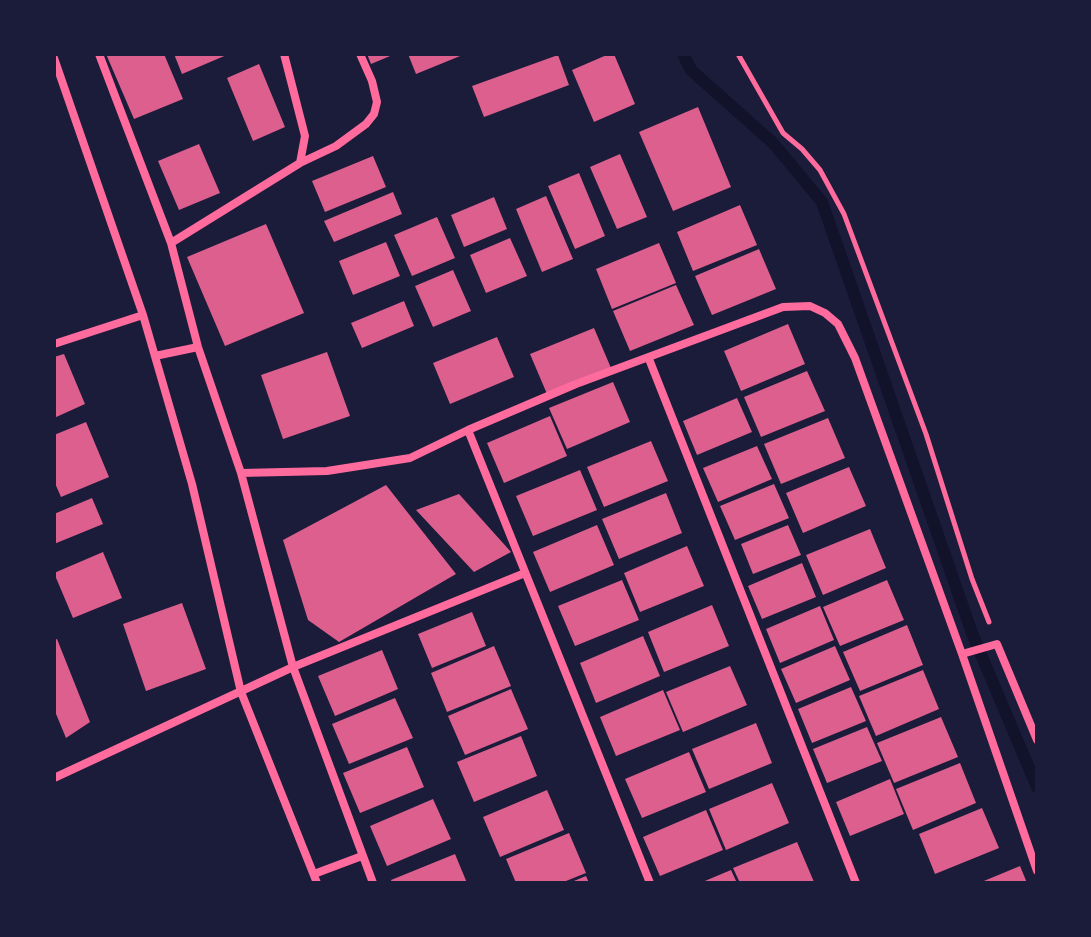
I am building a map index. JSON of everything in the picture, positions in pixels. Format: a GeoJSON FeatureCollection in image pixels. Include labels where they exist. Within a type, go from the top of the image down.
{"type":"FeatureCollection","features":[{"type":"Feature","properties":{"kind":"street"},"geometry":{"type":"LineString","coordinates":[[99,54],[171,243],[198,347],[241,473],[293,667],[373,883]]}},
{"type":"Feature","properties":{"kind":"street"},"geometry":{"type":"LineString","coordinates":[[284,54],[305,136],[300,163]]}},
{"type":"Feature","properties":{"kind":"street"},"geometry":{"type":"LineString","coordinates":[[171,243],[300,163],[336,146],[366,124],[374,114],[377,102],[360,54]]}},
{"type":"Feature","properties":{"kind":"street"},"geometry":{"type":"LineString","coordinates":[[54,58],[143,315],[192,484],[241,692],[316,878],[362,856]]}},
{"type":"Feature","properties":{"kind":"street"},"geometry":{"type":"LineString","coordinates":[[241,473],[327,471],[410,458],[576,384],[783,307],[810,306],[838,324],[855,358],[966,653],[1037,871]]}},
{"type":"Feature","properties":{"kind":"street"},"geometry":{"type":"LineString","coordinates":[[54,344],[143,315]]}},
{"type":"Feature","properties":{"kind":"street"},"geometry":{"type":"LineString","coordinates":[[155,356],[198,347]]}},
{"type":"Feature","properties":{"kind":"street"},"geometry":{"type":"LineString","coordinates":[[649,359],[856,883]]}},
{"type":"Feature","properties":{"kind":"street"},"geometry":{"type":"LineString","coordinates":[[468,430],[650,883]]}},
{"type":"Feature","properties":{"kind":"street"},"geometry":{"type":"LineString","coordinates":[[54,778],[293,667],[525,573]]}},
{"type":"Feature","properties":{"kind":"street"},"geometry":{"type":"LineString","coordinates":[[966,653],[997,644],[1037,740]]}},
{"type":"Feature","properties":{"kind":"path"},"geometry":{"type":"LineString","coordinates":[[738,54],[783,133],[820,170],[844,214],[926,434],[972,579],[997,644]]}},
{"type":"Feature","properties":{"kind":"building"},"geometry":{"type":"Polygon","coordinates":[[[106,54],[164,54],[183,99],[134,119],[106,54]]]}},
{"type":"Feature","properties":{"kind":"building"},"geometry":{"type":"Polygon","coordinates":[[[174,54],[229,54],[182,74],[174,54]]]}},
{"type":"Feature","properties":{"kind":"building"},"geometry":{"type":"Polygon","coordinates":[[[367,54],[395,54],[371,64],[367,54]]]}},
{"type":"Feature","properties":{"kind":"building"},"geometry":{"type":"Polygon","coordinates":[[[408,54],[465,54],[416,74],[408,54]]]}},
{"type":"Feature","properties":{"kind":"building"},"geometry":{"type":"Polygon","coordinates":[[[614,54],[635,104],[594,122],[572,70],[614,54]]]}},
{"type":"Feature","properties":{"kind":"building"},"geometry":{"type":"Polygon","coordinates":[[[558,55],[569,85],[484,117],[472,86],[558,55]]]}},
{"type":"Feature","properties":{"kind":"building"},"geometry":{"type":"Polygon","coordinates":[[[259,64],[285,127],[253,141],[227,78],[259,64]]]}},
{"type":"Feature","properties":{"kind":"building"},"geometry":{"type":"Polygon","coordinates":[[[698,107],[731,187],[673,211],[639,132],[698,107]]]}},
{"type":"Feature","properties":{"kind":"building"},"geometry":{"type":"Polygon","coordinates":[[[199,144],[220,193],[179,210],[158,161],[199,144]]]}},
{"type":"Feature","properties":{"kind":"building"},"geometry":{"type":"Polygon","coordinates":[[[620,154],[647,217],[617,229],[590,167],[620,154]]]}},
{"type":"Feature","properties":{"kind":"building"},"geometry":{"type":"Polygon","coordinates":[[[373,156],[386,187],[325,212],[312,181],[373,156]]]}},
{"type":"Feature","properties":{"kind":"building"},"geometry":{"type":"Polygon","coordinates":[[[579,173],[605,236],[575,249],[548,186],[579,173]]]}},
{"type":"Feature","properties":{"kind":"building"},"geometry":{"type":"Polygon","coordinates":[[[393,192],[402,214],[334,242],[324,221],[393,192]]]}},
{"type":"Feature","properties":{"kind":"building"},"geometry":{"type":"Polygon","coordinates":[[[546,196],[573,259],[542,272],[516,209],[546,196]]]}},
{"type":"Feature","properties":{"kind":"building"},"geometry":{"type":"Polygon","coordinates":[[[494,197],[507,229],[464,247],[451,215],[494,197]]]}},
{"type":"Feature","properties":{"kind":"building"},"geometry":{"type":"Polygon","coordinates":[[[740,205],[757,245],[693,271],[677,232],[740,205]]]}},
{"type":"Feature","properties":{"kind":"building"},"geometry":{"type":"Polygon","coordinates":[[[437,217],[455,258],[412,276],[394,235],[437,217]]]}},
{"type":"Feature","properties":{"kind":"building"},"geometry":{"type":"Polygon","coordinates":[[[266,224],[304,313],[225,346],[187,257],[266,224]]]}},
{"type":"Feature","properties":{"kind":"building"},"geometry":{"type":"Polygon","coordinates":[[[510,238],[527,276],[486,293],[470,255],[510,238]]]}},
{"type":"Feature","properties":{"kind":"building"},"geometry":{"type":"Polygon","coordinates":[[[386,242],[400,276],[353,295],[339,261],[386,242]]]}},
{"type":"Feature","properties":{"kind":"building"},"geometry":{"type":"Polygon","coordinates":[[[659,243],[676,283],[612,309],[596,269],[659,243]]]}},
{"type":"Feature","properties":{"kind":"building"},"geometry":{"type":"Polygon","coordinates":[[[759,249],[776,289],[712,315],[695,276],[759,249]]]}},
{"type":"Feature","properties":{"kind":"building"},"geometry":{"type":"Polygon","coordinates":[[[453,270],[471,311],[433,327],[415,286],[453,270]]]}},
{"type":"Feature","properties":{"kind":"building"},"geometry":{"type":"Polygon","coordinates":[[[676,285],[694,325],[630,351],[613,311],[676,285]]]}},
{"type":"Feature","properties":{"kind":"building"},"geometry":{"type":"Polygon","coordinates":[[[404,301],[414,326],[362,348],[351,323],[404,301]]]}},
{"type":"Feature","properties":{"kind":"building"},"geometry":{"type":"Polygon","coordinates":[[[788,324],[805,364],[741,391],[724,351],[788,324]]]}},
{"type":"Feature","properties":{"kind":"building"},"geometry":{"type":"Polygon","coordinates":[[[594,328],[611,368],[547,394],[530,354],[594,328]]]}},
{"type":"Feature","properties":{"kind":"building"},"geometry":{"type":"Polygon","coordinates":[[[497,337],[514,377],[450,404],[433,363],[497,337]]]}},
{"type":"Feature","properties":{"kind":"building"},"geometry":{"type":"Polygon","coordinates":[[[327,352],[350,416],[283,439],[261,375],[327,352]]]}},
{"type":"Feature","properties":{"kind":"building"},"geometry":{"type":"Polygon","coordinates":[[[64,354],[85,404],[54,418],[54,357],[64,354]]]}},
{"type":"Feature","properties":{"kind":"building"},"geometry":{"type":"Polygon","coordinates":[[[807,371],[825,411],[761,437],[744,397],[807,371]]]}},
{"type":"Feature","properties":{"kind":"building"},"geometry":{"type":"Polygon","coordinates":[[[613,382],[630,422],[567,449],[549,408],[613,382]]]}},
{"type":"Feature","properties":{"kind":"building"},"geometry":{"type":"Polygon","coordinates":[[[737,398],[752,432],[697,455],[683,421],[737,398]]]}},
{"type":"Feature","properties":{"kind":"building"},"geometry":{"type":"Polygon","coordinates":[[[550,416],[567,456],[504,483],[487,443],[550,416]]]}},
{"type":"Feature","properties":{"kind":"building"},"geometry":{"type":"Polygon","coordinates":[[[828,418],[845,458],[781,484],[764,444],[828,418]]]}},
{"type":"Feature","properties":{"kind":"building"},"geometry":{"type":"Polygon","coordinates":[[[86,422],[109,477],[61,497],[54,481],[54,435],[86,422]]]}},
{"type":"Feature","properties":{"kind":"building"},"geometry":{"type":"Polygon","coordinates":[[[651,441],[668,481],[604,507],[587,467],[651,441]]]}},
{"type":"Feature","properties":{"kind":"building"},"geometry":{"type":"Polygon","coordinates":[[[757,446],[772,479],[718,502],[703,468],[757,446]]]}},
{"type":"Feature","properties":{"kind":"building"},"geometry":{"type":"Polygon","coordinates":[[[849,467],[866,506],[803,533],[786,493],[849,467]]]}},
{"type":"Feature","properties":{"kind":"building"},"geometry":{"type":"Polygon","coordinates":[[[580,470],[597,510],[533,536],[516,496],[580,470]]]}},
{"type":"Feature","properties":{"kind":"building"},"geometry":{"type":"Polygon","coordinates":[[[774,484],[789,518],[735,540],[720,506],[774,484]]]}},
{"type":"Feature","properties":{"kind":"building"},"geometry":{"type":"Polygon","coordinates":[[[386,485],[456,574],[339,642],[308,620],[283,540],[386,485]]]}},
{"type":"Feature","properties":{"kind":"building"},"geometry":{"type":"Polygon","coordinates":[[[666,493],[682,533],[619,559],[602,519],[666,493]]]}},
{"type":"Feature","properties":{"kind":"building"},"geometry":{"type":"Polygon","coordinates":[[[459,494],[511,552],[474,572],[416,510],[459,494]]]}},
{"type":"Feature","properties":{"kind":"building"},"geometry":{"type":"Polygon","coordinates":[[[92,498],[103,524],[54,544],[54,514],[92,498]]]}},
{"type":"Feature","properties":{"kind":"building"},"geometry":{"type":"Polygon","coordinates":[[[597,525],[614,565],[550,592],[533,552],[597,525]]]}},
{"type":"Feature","properties":{"kind":"building"},"geometry":{"type":"Polygon","coordinates":[[[788,525],[801,555],[753,574],[741,544],[788,525]]]}},
{"type":"Feature","properties":{"kind":"building"},"geometry":{"type":"Polygon","coordinates":[[[870,529],[886,568],[823,595],[806,555],[870,529]]]}},
{"type":"Feature","properties":{"kind":"building"},"geometry":{"type":"Polygon","coordinates":[[[687,546],[704,586],[640,612],[624,573],[687,546]]]}},
{"type":"Feature","properties":{"kind":"building"},"geometry":{"type":"Polygon","coordinates":[[[103,552],[122,598],[73,618],[54,573],[103,552]]]}},
{"type":"Feature","properties":{"kind":"building"},"geometry":{"type":"Polygon","coordinates":[[[802,563],[816,597],[762,619],[748,586],[802,563]]]}},
{"type":"Feature","properties":{"kind":"building"},"geometry":{"type":"Polygon","coordinates":[[[622,580],[639,620],[575,646],[558,606],[622,580]]]}},
{"type":"Feature","properties":{"kind":"building"},"geometry":{"type":"Polygon","coordinates":[[[887,580],[904,620],[840,646],[823,607],[887,580]]]}},
{"type":"Feature","properties":{"kind":"building"},"geometry":{"type":"Polygon","coordinates":[[[182,603],[206,669],[146,691],[123,624],[182,603]]]}},
{"type":"Feature","properties":{"kind":"building"},"geometry":{"type":"Polygon","coordinates":[[[712,605],[729,646],[664,672],[648,632],[712,605]]]}},
{"type":"Feature","properties":{"kind":"building"},"geometry":{"type":"Polygon","coordinates":[[[820,606],[834,640],[780,663],[766,629],[820,606]]]}},
{"type":"Feature","properties":{"kind":"building"},"geometry":{"type":"Polygon","coordinates":[[[472,612],[486,646],[432,668],[418,634],[472,612]]]}},
{"type":"Feature","properties":{"kind":"building"},"geometry":{"type":"Polygon","coordinates":[[[907,625],[923,665],[860,691],[843,652],[907,625]]]}},
{"type":"Feature","properties":{"kind":"building"},"geometry":{"type":"Polygon","coordinates":[[[643,636],[660,676],[596,703],[580,663],[643,636]]]}},
{"type":"Feature","properties":{"kind":"building"},"geometry":{"type":"Polygon","coordinates":[[[57,639],[90,722],[66,738],[54,709],[54,640],[57,639]]]}},
{"type":"Feature","properties":{"kind":"building"},"geometry":{"type":"Polygon","coordinates":[[[494,646],[511,686],[447,712],[431,673],[494,646]]]}},
{"type":"Feature","properties":{"kind":"building"},"geometry":{"type":"Polygon","coordinates":[[[835,646],[850,680],[796,703],[781,669],[835,646]]]}},
{"type":"Feature","properties":{"kind":"building"},"geometry":{"type":"Polygon","coordinates":[[[382,650],[398,689],[335,716],[318,676],[382,650]]]}},
{"type":"Feature","properties":{"kind":"building"},"geometry":{"type":"Polygon","coordinates":[[[730,666],[747,705],[683,732],[666,692],[730,666]]]}},
{"type":"Feature","properties":{"kind":"building"},"geometry":{"type":"Polygon","coordinates":[[[923,670],[939,709],[876,736],[859,696],[923,670]]]}},
{"type":"Feature","properties":{"kind":"building"},"geometry":{"type":"Polygon","coordinates":[[[851,687],[866,721],[812,743],[798,709],[851,687]]]}},
{"type":"Feature","properties":{"kind":"building"},"geometry":{"type":"Polygon","coordinates":[[[511,689],[528,729],[465,755],[448,716],[511,689]]]}},
{"type":"Feature","properties":{"kind":"building"},"geometry":{"type":"Polygon","coordinates":[[[663,690],[680,730],[616,756],[600,717],[663,690]]]}},
{"type":"Feature","properties":{"kind":"building"},"geometry":{"type":"Polygon","coordinates":[[[395,698],[413,738],[349,764],[332,724],[395,698]]]}},
{"type":"Feature","properties":{"kind":"building"},"geometry":{"type":"Polygon","coordinates":[[[941,717],[958,757],[894,783],[877,743],[941,717]]]}},
{"type":"Feature","properties":{"kind":"building"},"geometry":{"type":"Polygon","coordinates":[[[756,723],[772,763],[709,789],[692,749],[756,723]]]}},
{"type":"Feature","properties":{"kind":"building"},"geometry":{"type":"Polygon","coordinates":[[[867,727],[882,761],[827,783],[813,749],[867,727]]]}},
{"type":"Feature","properties":{"kind":"building"},"geometry":{"type":"Polygon","coordinates":[[[521,736],[537,776],[474,802],[457,762],[521,736]]]}},
{"type":"Feature","properties":{"kind":"building"},"geometry":{"type":"Polygon","coordinates":[[[407,747],[424,787],[360,813],[343,773],[407,747]]]}},
{"type":"Feature","properties":{"kind":"building"},"geometry":{"type":"Polygon","coordinates":[[[689,752],[706,792],[642,818],[625,779],[689,752]]]}},
{"type":"Feature","properties":{"kind":"building"},"geometry":{"type":"Polygon","coordinates":[[[960,763],[976,803],[913,830],[896,789],[960,763]]]}},
{"type":"Feature","properties":{"kind":"building"},"geometry":{"type":"Polygon","coordinates":[[[890,779],[904,814],[850,836],[836,802],[890,779]]]}},
{"type":"Feature","properties":{"kind":"building"},"geometry":{"type":"Polygon","coordinates":[[[772,783],[789,823],[726,850],[709,809],[772,783]]]}},
{"type":"Feature","properties":{"kind":"building"},"geometry":{"type":"Polygon","coordinates":[[[547,790],[564,830],[500,857],[483,817],[547,790]]]}},
{"type":"Feature","properties":{"kind":"building"},"geometry":{"type":"Polygon","coordinates":[[[433,799],[451,839],[387,866],[370,826],[433,799]]]}},
{"type":"Feature","properties":{"kind":"building"},"geometry":{"type":"Polygon","coordinates":[[[982,808],[999,848],[935,874],[919,834],[982,808]]]}},
{"type":"Feature","properties":{"kind":"building"},"geometry":{"type":"Polygon","coordinates":[[[706,810],[723,850],[660,876],[643,837],[706,810]]]}},
{"type":"Feature","properties":{"kind":"building"},"geometry":{"type":"Polygon","coordinates":[[[569,833],[586,873],[561,883],[516,883],[506,859],[569,833]]]}},
{"type":"Feature","properties":{"kind":"building"},"geometry":{"type":"Polygon","coordinates":[[[797,842],[814,882],[740,883],[733,868],[797,842]]]}},
{"type":"Feature","properties":{"kind":"building"},"geometry":{"type":"Polygon","coordinates":[[[455,854],[467,883],[392,883],[391,880],[455,854]]]}},
{"type":"Feature","properties":{"kind":"building"},"geometry":{"type":"Polygon","coordinates":[[[1020,866],[1027,883],[979,883],[1020,866]]]}},
{"type":"Feature","properties":{"kind":"building"},"geometry":{"type":"Polygon","coordinates":[[[731,870],[737,883],[700,883],[731,870]]]}},
{"type":"Feature","properties":{"kind":"building"},"geometry":{"type":"Polygon","coordinates":[[[586,876],[589,883],[569,883],[586,876]]]}},
{"type":"Feature","properties":{"kind":"waterway"},"geometry":{"type":"LineString","coordinates":[[683,54],[691,70],[773,143],[822,202],[972,633],[1037,787]]}}]}
